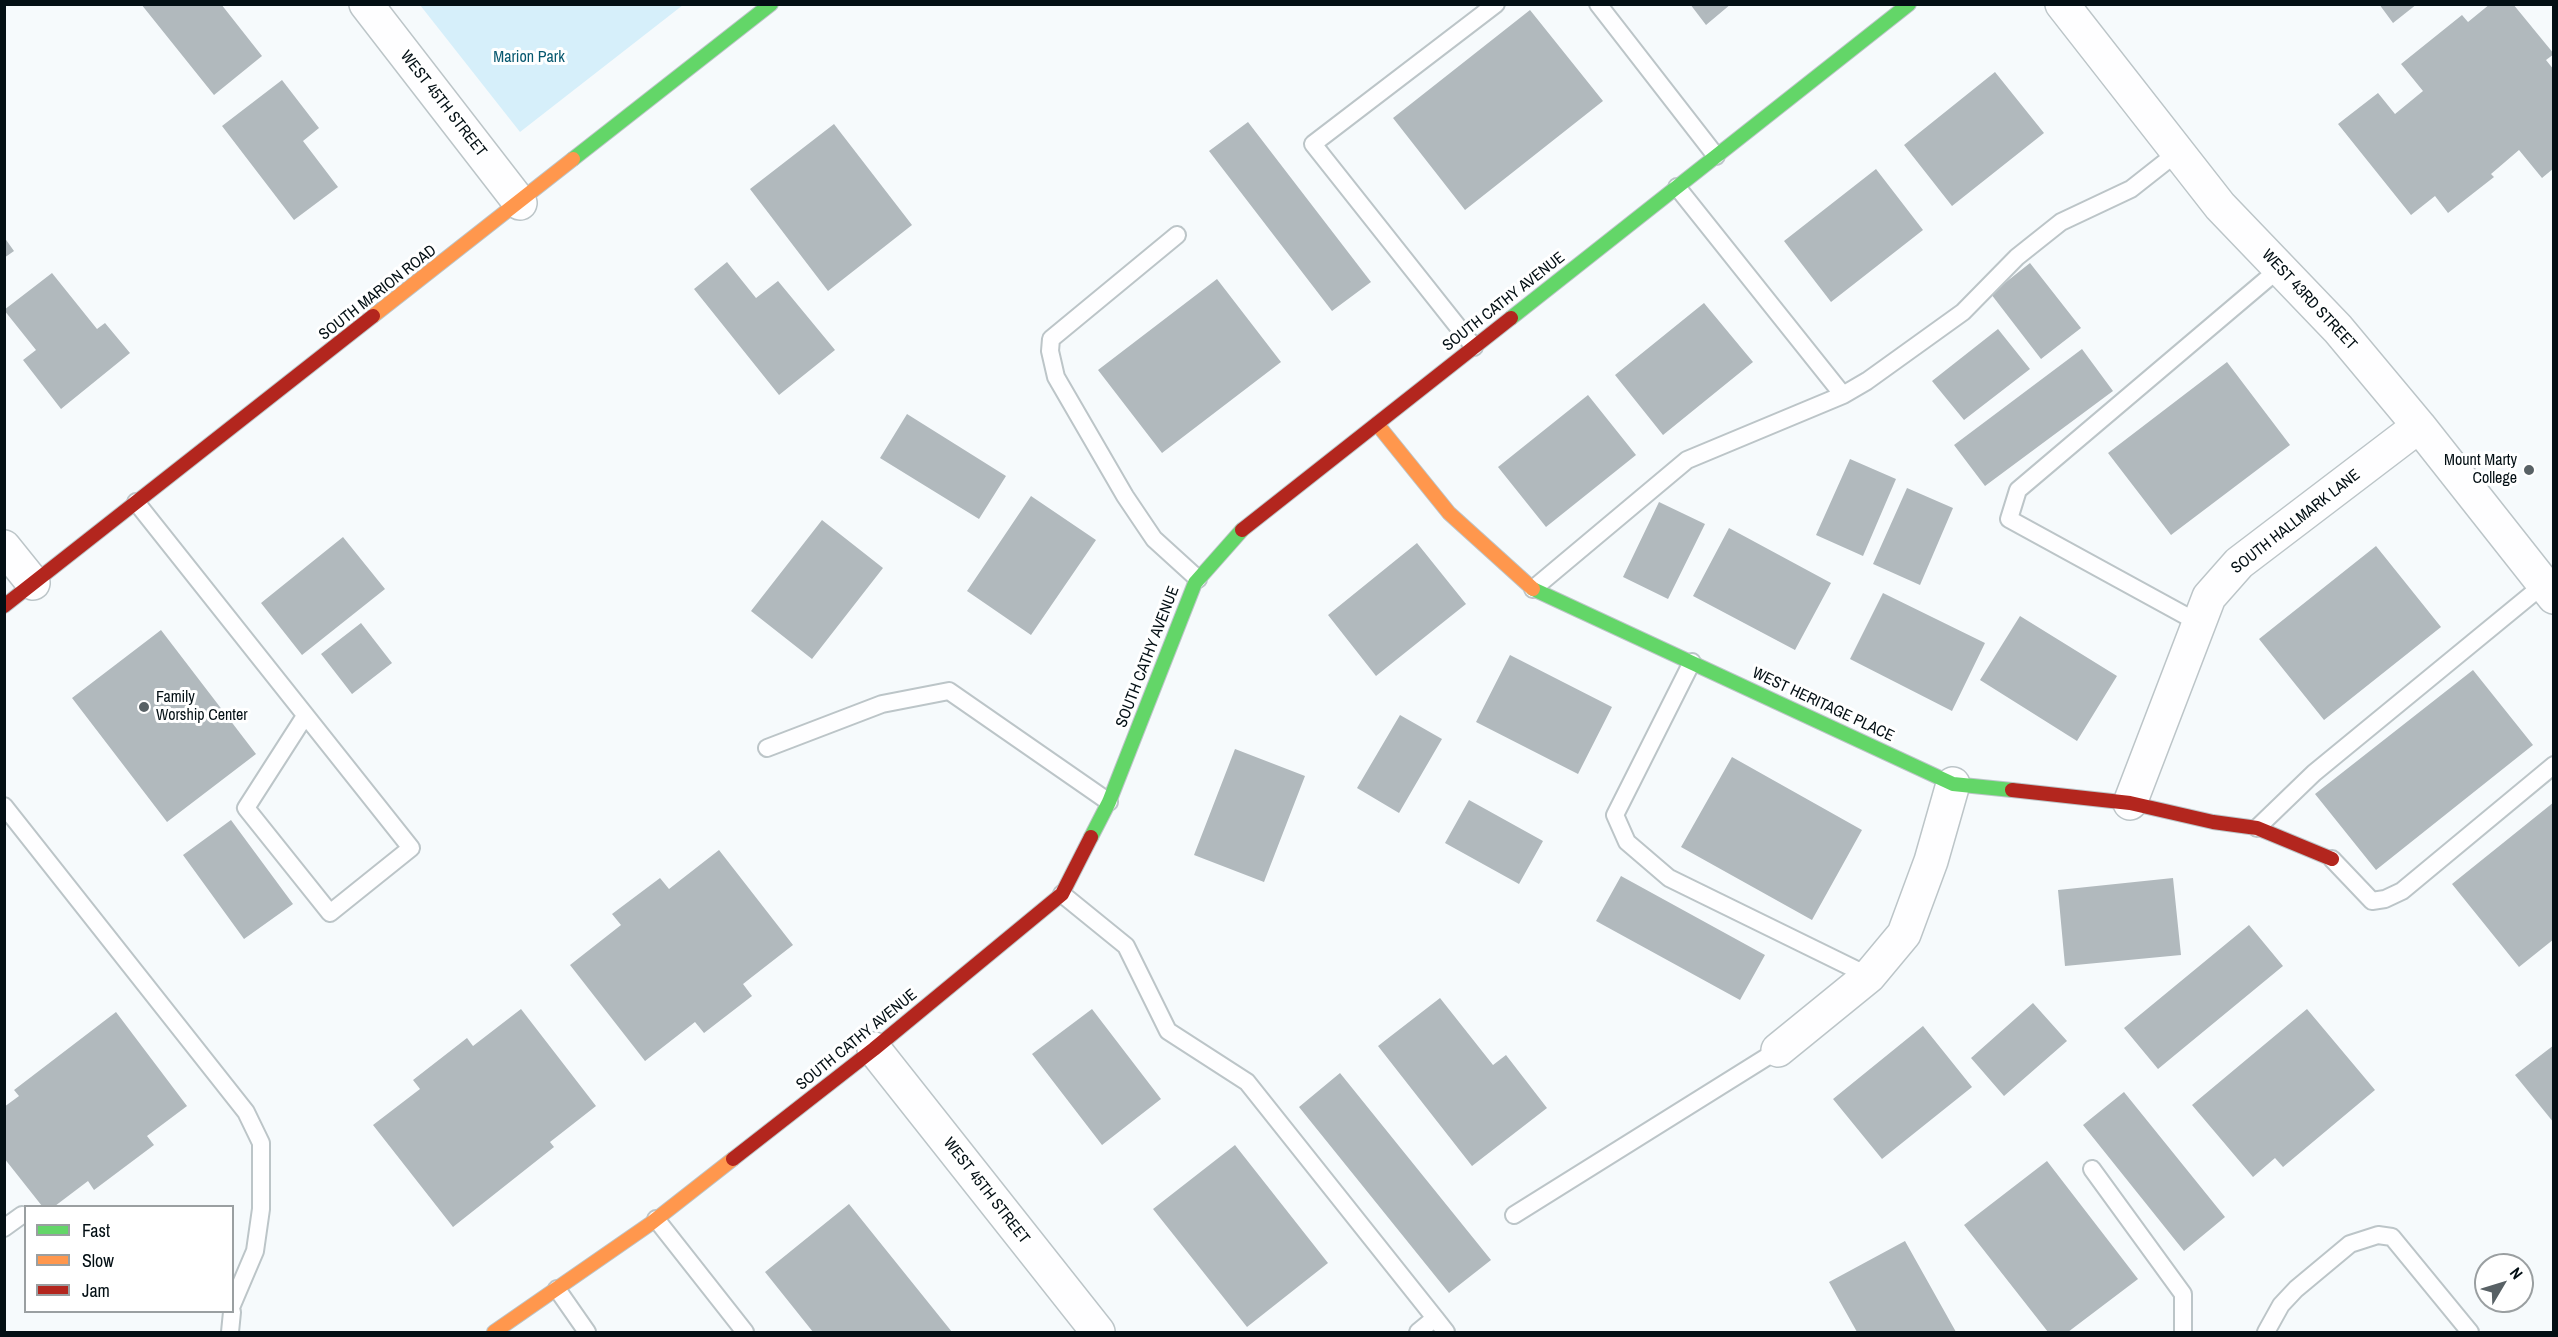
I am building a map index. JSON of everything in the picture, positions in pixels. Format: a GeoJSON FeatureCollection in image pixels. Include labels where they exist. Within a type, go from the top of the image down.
{"type":"FeatureCollection","features":[{"type":"Feature","properties":{"kind":"street","name":"WEST 45TH STREET"},"geometry":{"type":"LineString","coordinates":[[366,4],[520,203]]}},
{"type":"Feature","properties":{"kind":"street","name":"SOUTH MARION ROAD"},"geometry":{"type":"LineString","coordinates":[[4,606],[771,4]]}},
{"type":"Feature","properties":{"kind":"street","name":"SOUTH CATHY AVENUE"},"geometry":{"type":"LineString","coordinates":[[494,1332],[656,1219],[874,1049],[1062,894],[1109,802],[1198,579],[1244,528],[1909,4]]}},
{"type":"Feature","properties":{"kind":"street","name":"WEST 43RD STREET"},"geometry":{"type":"LineString","coordinates":[[2062,4],[2220,206],[2338,329],[2419,426],[2548,591]]}},
{"type":"Feature","properties":{"kind":"street","name":"WEST HERITAGE PLACE"},"geometry":{"type":"LineString","coordinates":[[1377,424],[1449,513],[1533,588],[1953,784],[2130,803],[2213,822],[2257,828],[2332,859]]}},
{"type":"Feature","properties":{"kind":"street","name":"SOUTH HALLMARK LANE"},"geometry":{"type":"LineString","coordinates":[[2130,803],[2209,597],[2239,563],[2419,426]]}},
{"type":"Feature","properties":{"kind":"street"},"geometry":{"type":"LineString","coordinates":[[4,547],[33,583]]}},
{"type":"Feature","properties":{"kind":"street"},"geometry":{"type":"LineString","coordinates":[[1778,1050],[1869,976],[1904,934],[1931,861],[1953,784]]}},
{"type":"Feature","properties":{"kind":"street","name":"WEST 45TH STREET"},"geometry":{"type":"LineString","coordinates":[[874,1049],[1098,1332]]}},
{"type":"Feature","properties":{"kind":"lane"},"geometry":{"type":"LineString","coordinates":[[1474,347],[1313,144],[1496,4]]}},
{"type":"Feature","properties":{"kind":"lane"},"geometry":{"type":"LineString","coordinates":[[1598,4],[1716,156]]}},
{"type":"Feature","properties":{"kind":"lane"},"geometry":{"type":"LineString","coordinates":[[1533,588],[1687,460],[1843,395],[1867,381],[1964,312],[2017,257],[2061,222],[2131,189],[2178,152]]}},
{"type":"Feature","properties":{"kind":"lane"},"geometry":{"type":"LineString","coordinates":[[1677,188],[1843,395]]}},
{"type":"Feature","properties":{"kind":"lane"},"geometry":{"type":"LineString","coordinates":[[1177,235],[1051,339],[1050,351],[1056,377],[1125,496],[1154,539],[1198,579]]}},
{"type":"Feature","properties":{"kind":"lane"},"geometry":{"type":"LineString","coordinates":[[2199,623],[2009,519],[2018,490],[2280,268]]}},
{"type":"Feature","properties":{"kind":"lane"},"geometry":{"type":"LineString","coordinates":[[136,502],[411,848],[330,913],[246,808],[305,716]]}},
{"type":"Feature","properties":{"kind":"lane"},"geometry":{"type":"LineString","coordinates":[[2257,828],[2314,773],[2548,591]]}},
{"type":"Feature","properties":{"kind":"lane"},"geometry":{"type":"LineString","coordinates":[[1692,662],[1615,815],[1627,842],[1669,878],[1869,976]]}},
{"type":"Feature","properties":{"kind":"lane"},"geometry":{"type":"LineString","coordinates":[[767,748],[882,704],[949,692],[1109,802]]}},
{"type":"Feature","properties":{"kind":"lane"},"geometry":{"type":"LineString","coordinates":[[2332,859],[2372,901],[2385,899],[2402,891],[2553,765]]}},
{"type":"Feature","properties":{"kind":"lane"},"geometry":{"type":"LineString","coordinates":[[4,806],[246,1112],[261,1143],[261,1209],[255,1251],[234,1300]]}},
{"type":"Feature","properties":{"kind":"lane"},"geometry":{"type":"LineString","coordinates":[[1062,894],[1126,946],[1168,1031],[1246,1082],[1446,1332]]}},
{"type":"Feature","properties":{"kind":"lane"},"geometry":{"type":"LineString","coordinates":[[1514,1215],[1778,1050]]}},
{"type":"Feature","properties":{"kind":"lane"},"geometry":{"type":"LineString","coordinates":[[2092,1169],[2183,1294],[2183,1332]]}},
{"type":"Feature","properties":{"kind":"lane"},"geometry":{"type":"LineString","coordinates":[[4,1228],[22,1215]]}},
{"type":"Feature","properties":{"kind":"lane"},"geometry":{"type":"LineString","coordinates":[[656,1219],[745,1332]]}},
{"type":"Feature","properties":{"kind":"lane"},"geometry":{"type":"LineString","coordinates":[[2266,1332],[2281,1305],[2296,1289],[2350,1244],[2378,1235],[2392,1238],[2470,1332]]}},
{"type":"Feature","properties":{"kind":"lane"},"geometry":{"type":"LineString","coordinates":[[557,1289],[587,1332]]}},
{"type":"Feature","properties":{"kind":"lane"},"geometry":{"type":"LineString","coordinates":[[230,1332],[232,1313]]}},
{"type":"Feature","properties":{"kind":"lane"},"geometry":{"type":"LineString","coordinates":[[1418,1332],[1435,1318]]}},
{"type":"Feature","properties":{"kind":"green space","name":"Marion Park"},"geometry":{"type":"Polygon","coordinates":[[[420,5],[683,5],[520,132],[420,5]]]}},
{"type":"Feature","properties":{"kind":"building"},"geometry":{"type":"Polygon","coordinates":[[[141,4],[221,4],[262,56],[214,95],[141,4]]]}},
{"type":"Feature","properties":{"kind":"building"},"geometry":{"type":"Polygon","coordinates":[[[1690,4],[1731,4],[1706,25],[1690,4]]]}},
{"type":"Feature","properties":{"kind":"building"},"geometry":{"type":"Polygon","coordinates":[[[2379,4],[2417,4],[2393,23],[2379,4]]]}},
{"type":"Feature","properties":{"kind":"building"},"geometry":{"type":"Polygon","coordinates":[[[2490,4],[2513,4],[2554,54],[2546,60],[2554,70],[2554,168],[2542,178],[2519,150],[2491,174],[2494,177],[2448,213],[2435,196],[2411,215],[2338,124],[2378,93],[2395,114],[2423,91],[2401,64],[2462,15],[2468,22],[2490,4]]]}},
{"type":"Feature","properties":{"kind":"building"},"geometry":{"type":"Polygon","coordinates":[[[1530,10],[1603,101],[1465,210],[1393,118],[1530,10]]]}},
{"type":"Feature","properties":{"kind":"building"},"geometry":{"type":"Polygon","coordinates":[[[1995,72],[2044,133],[1952,206],[1904,145],[1995,72]]]}},
{"type":"Feature","properties":{"kind":"building"},"geometry":{"type":"Polygon","coordinates":[[[282,80],[319,128],[303,141],[338,187],[294,220],[222,126],[282,80]]]}},
{"type":"Feature","properties":{"kind":"building"},"geometry":{"type":"Polygon","coordinates":[[[1248,122],[1371,282],[1332,311],[1209,151],[1248,122]]]}},
{"type":"Feature","properties":{"kind":"building"},"geometry":{"type":"Polygon","coordinates":[[[834,124],[912,225],[828,291],[750,189],[834,124]]]}},
{"type":"Feature","properties":{"kind":"building"},"geometry":{"type":"Polygon","coordinates":[[[1876,169],[1923,230],[1831,302],[1784,241],[1876,169]]]}},
{"type":"Feature","properties":{"kind":"building"},"geometry":{"type":"Polygon","coordinates":[[[4,237],[14,251],[4,258],[4,237]]]}},
{"type":"Feature","properties":{"kind":"building"},"geometry":{"type":"Polygon","coordinates":[[[727,262],[756,298],[778,281],[835,350],[779,395],[694,289],[727,262]]]}},
{"type":"Feature","properties":{"kind":"building"},"geometry":{"type":"Polygon","coordinates":[[[2030,263],[2081,328],[2041,359],[1991,294],[2030,263]]]}},
{"type":"Feature","properties":{"kind":"building"},"geometry":{"type":"Polygon","coordinates":[[[52,273],[97,329],[105,323],[130,353],[61,409],[23,360],[36,350],[4,310],[52,273]]]}},
{"type":"Feature","properties":{"kind":"building"},"geometry":{"type":"Polygon","coordinates":[[[1217,279],[1281,362],[1162,453],[1098,370],[1217,279]]]}},
{"type":"Feature","properties":{"kind":"building"},"geometry":{"type":"Polygon","coordinates":[[[1704,303],[1753,362],[1663,435],[1615,375],[1704,303]]]}},
{"type":"Feature","properties":{"kind":"building"},"geometry":{"type":"Polygon","coordinates":[[[1998,329],[2030,369],[1964,420],[1932,381],[1998,329]]]}},
{"type":"Feature","properties":{"kind":"building"},"geometry":{"type":"Polygon","coordinates":[[[2082,349],[2113,391],[1985,486],[1954,445],[2082,349]]]}},
{"type":"Feature","properties":{"kind":"building"},"geometry":{"type":"Polygon","coordinates":[[[2227,362],[2290,445],[2171,535],[2108,453],[2227,362]]]}},
{"type":"Feature","properties":{"kind":"building"},"geometry":{"type":"Polygon","coordinates":[[[1588,395],[1636,455],[1546,527],[1498,467],[1588,395]]]}},
{"type":"Feature","properties":{"kind":"building"},"geometry":{"type":"Polygon","coordinates":[[[907,414],[1006,476],[979,519],[880,458],[907,414]]]}},
{"type":"Feature","properties":{"kind":"building"},"geometry":{"type":"Polygon","coordinates":[[[1850,459],[1896,479],[1863,556],[1816,535],[1850,459]]]}},
{"type":"Feature","properties":{"kind":"building"},"geometry":{"type":"Polygon","coordinates":[[[1907,488],[1953,508],[1920,585],[1873,564],[1907,488]]]}},
{"type":"Feature","properties":{"kind":"building"},"geometry":{"type":"Polygon","coordinates":[[[1031,496],[1096,540],[1031,635],[967,591],[1031,496]]]}},
{"type":"Feature","properties":{"kind":"building"},"geometry":{"type":"Polygon","coordinates":[[[1659,502],[1705,524],[1668,599],[1623,577],[1659,502]]]}},
{"type":"Feature","properties":{"kind":"building"},"geometry":{"type":"Polygon","coordinates":[[[822,520],[883,568],[812,659],[751,611],[822,520]]]}},
{"type":"Feature","properties":{"kind":"building"},"geometry":{"type":"Polygon","coordinates":[[[1729,528],[1831,583],[1795,650],[1693,596],[1729,528]]]}},
{"type":"Feature","properties":{"kind":"building"},"geometry":{"type":"Polygon","coordinates":[[[343,537],[385,589],[302,655],[261,603],[343,537]]]}},
{"type":"Feature","properties":{"kind":"building"},"geometry":{"type":"Polygon","coordinates":[[[1417,543],[1466,604],[1376,676],[1328,615],[1417,543]]]}},
{"type":"Feature","properties":{"kind":"building"},"geometry":{"type":"Polygon","coordinates":[[[2376,546],[2441,627],[2324,720],[2259,639],[2376,546]]]}},
{"type":"Feature","properties":{"kind":"building"},"geometry":{"type":"Polygon","coordinates":[[[1883,593],[1985,643],[1952,711],[1850,659],[1883,593]]]}},
{"type":"Feature","properties":{"kind":"building"},"geometry":{"type":"Polygon","coordinates":[[[2020,616],[2117,676],[2077,741],[1980,680],[2020,616]]]}},
{"type":"Feature","properties":{"kind":"building"},"geometry":{"type":"Polygon","coordinates":[[[361,623],[392,663],[352,694],[321,654],[361,623]]]}},
{"type":"Feature","properties":{"kind":"building"},"geometry":{"type":"Polygon","coordinates":[[[161,630],[256,754],[167,822],[72,698],[161,630]]]}},
{"type":"Feature","properties":{"kind":"building"},"geometry":{"type":"Polygon","coordinates":[[[1510,655],[1612,707],[1578,774],[1476,722],[1510,655]]]}},
{"type":"Feature","properties":{"kind":"building"},"geometry":{"type":"Polygon","coordinates":[[[2473,670],[2533,745],[2376,870],[2315,794],[2473,670]]]}},
{"type":"Feature","properties":{"kind":"building"},"geometry":{"type":"Polygon","coordinates":[[[1400,715],[1442,739],[1399,813],[1357,788],[1400,715]]]}},
{"type":"Feature","properties":{"kind":"building"},"geometry":{"type":"Polygon","coordinates":[[[1235,749],[1305,776],[1264,882],[1194,855],[1235,749]]]}},
{"type":"Feature","properties":{"kind":"building"},"geometry":{"type":"Polygon","coordinates":[[[1732,757],[1862,830],[1812,920],[1681,847],[1732,757]]]}},
{"type":"Feature","properties":{"kind":"building"},"geometry":{"type":"Polygon","coordinates":[[[1469,800],[1543,841],[1519,884],[1445,843],[1469,800]]]}},
{"type":"Feature","properties":{"kind":"building"},"geometry":{"type":"Polygon","coordinates":[[[2554,802],[2554,939],[2519,967],[2452,884],[2554,802]]]}},
{"type":"Feature","properties":{"kind":"building"},"geometry":{"type":"Polygon","coordinates":[[[231,820],[293,904],[244,939],[183,855],[231,820]]]}},
{"type":"Feature","properties":{"kind":"building"},"geometry":{"type":"Polygon","coordinates":[[[719,850],[793,945],[743,984],[752,996],[704,1033],[695,1022],[645,1061],[570,965],[621,925],[612,914],[660,878],[669,889],[719,850]]]}},
{"type":"Feature","properties":{"kind":"building"},"geometry":{"type":"Polygon","coordinates":[[[1621,876],[1765,955],[1740,1000],[1596,921],[1621,876]]]}},
{"type":"Feature","properties":{"kind":"building"},"geometry":{"type":"Polygon","coordinates":[[[2173,878],[2181,955],[2065,966],[2058,890],[2173,878]]]}},
{"type":"Feature","properties":{"kind":"building"},"geometry":{"type":"Polygon","coordinates":[[[2249,925],[2283,966],[2158,1069],[2124,1028],[2249,925]]]}},
{"type":"Feature","properties":{"kind":"building"},"geometry":{"type":"Polygon","coordinates":[[[1440,998],[1493,1065],[1506,1055],[1547,1108],[1472,1166],[1378,1046],[1440,998]]]}},
{"type":"Feature","properties":{"kind":"building"},"geometry":{"type":"Polygon","coordinates":[[[2033,1003],[2067,1041],[2004,1096],[1971,1058],[2033,1003]]]}},
{"type":"Feature","properties":{"kind":"building"},"geometry":{"type":"Polygon","coordinates":[[[521,1009],[596,1106],[550,1142],[554,1147],[453,1227],[373,1125],[420,1089],[413,1080],[467,1038],[473,1046],[521,1009]]]}},
{"type":"Feature","properties":{"kind":"building"},"geometry":{"type":"Polygon","coordinates":[[[1092,1009],[1161,1099],[1102,1145],[1032,1054],[1092,1009]]]}},
{"type":"Feature","properties":{"kind":"building"},"geometry":{"type":"Polygon","coordinates":[[[2307,1009],[2375,1090],[2283,1167],[2275,1158],[2253,1177],[2192,1105],[2307,1009]]]}},
{"type":"Feature","properties":{"kind":"building"},"geometry":{"type":"Polygon","coordinates":[[[116,1012],[187,1106],[147,1136],[154,1145],[94,1190],[88,1181],[56,1205],[41,1205],[4,1158],[4,1107],[19,1096],[14,1090],[116,1012]]]}},
{"type":"Feature","properties":{"kind":"building"},"geometry":{"type":"Polygon","coordinates":[[[1923,1026],[1972,1087],[1882,1159],[1833,1099],[1923,1026]]]}},
{"type":"Feature","properties":{"kind":"building"},"geometry":{"type":"Polygon","coordinates":[[[2554,1045],[2554,1123],[2515,1075],[2554,1045]]]}},
{"type":"Feature","properties":{"kind":"building"},"geometry":{"type":"Polygon","coordinates":[[[1340,1073],[1491,1260],[1449,1293],[1299,1107],[1340,1073]]]}},
{"type":"Feature","properties":{"kind":"building"},"geometry":{"type":"Polygon","coordinates":[[[2124,1092],[2225,1217],[2184,1251],[2083,1125],[2124,1092]]]}},
{"type":"Feature","properties":{"kind":"building"},"geometry":{"type":"Polygon","coordinates":[[[1235,1145],[1328,1263],[1247,1327],[1153,1209],[1235,1145]]]}},
{"type":"Feature","properties":{"kind":"building"},"geometry":{"type":"Polygon","coordinates":[[[2047,1161],[2138,1279],[2068,1332],[2048,1332],[1964,1225],[2047,1161]]]}},
{"type":"Feature","properties":{"kind":"building"},"geometry":{"type":"Polygon","coordinates":[[[849,1204],[952,1332],[813,1332],[765,1272],[849,1204]]]}},
{"type":"Feature","properties":{"kind":"building"},"geometry":{"type":"Polygon","coordinates":[[[1905,1241],[1956,1332],[1857,1332],[1829,1282],[1905,1241]]]}},
{"type":"Feature","properties":{"kind":"traffic: fast"},"geometry":{"type":"LineString","coordinates":[[573,159],[771,4]]}},
{"type":"Feature","properties":{"kind":"traffic: fast"},"geometry":{"type":"LineString","coordinates":[[1511,318],[1909,4]]}},
{"type":"Feature","properties":{"kind":"traffic: fast"},"geometry":{"type":"LineString","coordinates":[[1091,837],[1109,802],[1195,583],[1242,530]]}},
{"type":"Feature","properties":{"kind":"traffic: fast"},"geometry":{"type":"LineString","coordinates":[[1533,589],[1953,784],[2012,790]]}},
{"type":"Feature","properties":{"kind":"traffic: slow"},"geometry":{"type":"LineString","coordinates":[[373,316],[573,159]]}},
{"type":"Feature","properties":{"kind":"traffic: slow"},"geometry":{"type":"LineString","coordinates":[[1377,424],[1449,513],[1533,589]]}},
{"type":"Feature","properties":{"kind":"traffic: slow"},"geometry":{"type":"LineString","coordinates":[[494,1332],[650,1224],[733,1159]]}},
{"type":"Feature","properties":{"kind":"traffic: jam"},"geometry":{"type":"LineString","coordinates":[[4,606],[373,316]]}},
{"type":"Feature","properties":{"kind":"traffic: jam"},"geometry":{"type":"LineString","coordinates":[[1242,530],[1511,318]]}},
{"type":"Feature","properties":{"kind":"traffic: jam"},"geometry":{"type":"LineString","coordinates":[[2012,790],[2130,803],[2213,822],[2257,828],[2332,859]]}},
{"type":"Feature","properties":{"kind":"traffic: jam"},"geometry":{"type":"LineString","coordinates":[[733,1159],[874,1049],[1062,894],[1091,837]]}},
{"type":"Feature","properties":{"kind":"place","name":"Mount Marty College"},"geometry":{"type":"Point","coordinates":[2529,470]}},
{"type":"Feature","properties":{"kind":"place","name":"Family Worship Center"},"geometry":{"type":"Point","coordinates":[144,707]}}]}
